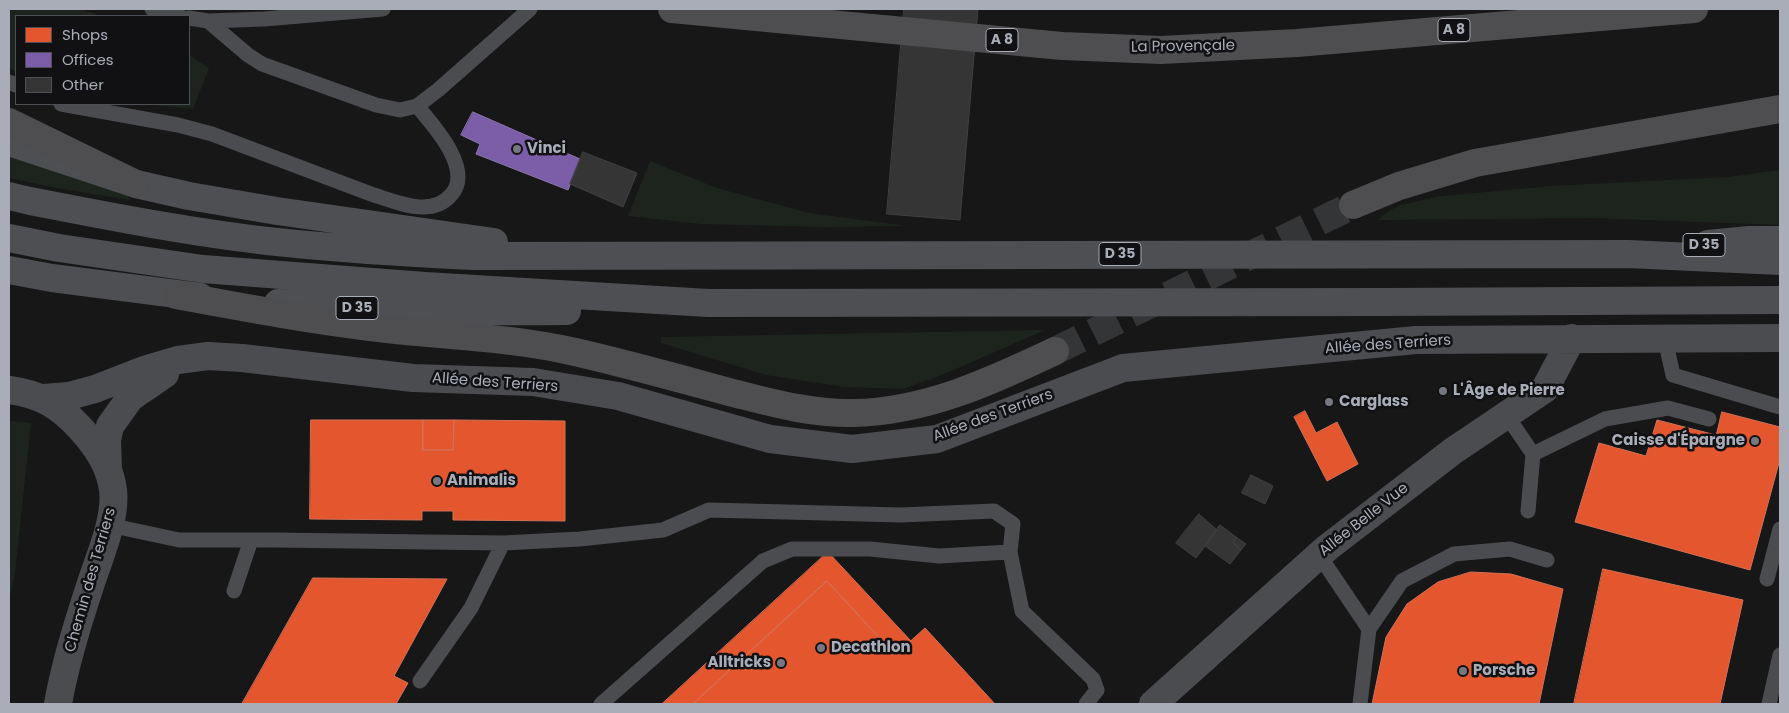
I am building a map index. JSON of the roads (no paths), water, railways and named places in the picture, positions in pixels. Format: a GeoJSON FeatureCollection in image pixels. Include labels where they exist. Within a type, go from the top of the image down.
{"type":"FeatureCollection","features":[{"type":"Feature","properties":{"kind":"highway","name":"La Provençale"},"geometry":{"type":"LineString","coordinates":[[672,9],[1062,46],[1161,50],[1297,44],[1694,9]]}},
{"type":"Feature","properties":{"kind":"highway"},"geometry":{"type":"LineString","coordinates":[[1353,204],[1399,186],[1475,163],[1780,109]]}},
{"type":"Feature","properties":{"kind":"highway"},"geometry":{"type":"LineString","coordinates":[[9,122],[136,184]]}},
{"type":"Feature","properties":{"kind":"highway"},"geometry":{"type":"LineString","coordinates":[[176,295],[327,322],[505,341],[574,352],[786,406],[830,412],[854,413],[890,410],[928,402],[992,381],[1055,352]]}},
{"type":"Feature","properties":{"kind":"main road"},"geometry":{"type":"LineString","coordinates":[[9,142],[136,184],[188,196],[277,211],[612,256]]}},
{"type":"Feature","properties":{"kind":"main road","name":"D 35"},"geometry":{"type":"LineString","coordinates":[[9,196],[167,227],[276,242],[399,253],[465,256],[1628,254],[1780,261]]}},
{"type":"Feature","properties":{"kind":"main road"},"geometry":{"type":"LineString","coordinates":[[9,238],[59,248],[203,269],[310,278],[708,303]]}},
{"type":"Feature","properties":{"kind":"main road","name":"D 35"},"geometry":{"type":"LineString","coordinates":[[1628,254],[1749,240],[1780,240]]}},
{"type":"Feature","properties":{"kind":"main road","name":"D 35"},"geometry":{"type":"LineString","coordinates":[[9,270],[52,278],[176,295],[336,307],[494,312],[616,311],[708,303],[1780,300]]}},
{"type":"Feature","properties":{"kind":"street","name":"Allée Belle Vue"},"geometry":{"type":"LineString","coordinates":[[1152,704],[1319,555],[1453,451],[1545,389],[1572,338]]}},
{"type":"Feature","properties":{"kind":"street","name":"Allée des Terriers"},"geometry":{"type":"LineString","coordinates":[[43,398],[69,396],[96,389],[144,370],[178,360],[208,356],[242,358],[413,378],[533,382],[618,396],[770,439],[852,449],[938,439],[1123,368],[1416,340],[1780,338]]}},
{"type":"Feature","properties":{"kind":"street","name":"Allée des Terriers"},"geometry":{"type":"LineString","coordinates":[[108,470],[107,440],[110,426],[130,398],[173,369],[208,356]]}},
{"type":"Feature","properties":{"kind":"street","name":"Chemin des Terriers"},"geometry":{"type":"LineString","coordinates":[[9,390],[27,392],[43,398],[67,414],[90,439],[108,470],[113,485],[113,505],[109,525],[79,621],[58,704]]}},
{"type":"Feature","properties":{"kind":"street"},"geometry":{"type":"LineString","coordinates":[[67,414],[82,422],[110,426]]}},
{"type":"Feature","properties":{"kind":"lane"},"geometry":{"type":"LineString","coordinates":[[152,9],[176,15]]}},
{"type":"Feature","properties":{"kind":"lane"},"geometry":{"type":"LineString","coordinates":[[190,18],[208,21],[264,19],[383,9]]}},
{"type":"Feature","properties":{"kind":"lane"},"geometry":{"type":"LineString","coordinates":[[208,21],[248,55],[262,64],[387,108],[400,110],[417,106],[451,80],[530,9]]}},
{"type":"Feature","properties":{"kind":"lane"},"geometry":{"type":"LineString","coordinates":[[67,105],[178,125],[212,134],[371,194],[422,207],[443,202],[451,195],[456,188],[458,169],[440,134],[417,106]]}},
{"type":"Feature","properties":{"kind":"lane"},"geometry":{"type":"LineString","coordinates":[[1665,339],[1673,376],[1780,407]]}},
{"type":"Feature","properties":{"kind":"lane"},"geometry":{"type":"LineString","coordinates":[[1533,454],[1605,419],[1668,408],[1709,418]]}},
{"type":"Feature","properties":{"kind":"lane"},"geometry":{"type":"LineString","coordinates":[[1507,416],[1533,454],[1528,511]]}},
{"type":"Feature","properties":{"kind":"lane"},"geometry":{"type":"LineString","coordinates":[[109,525],[178,540],[503,543],[580,539],[663,530],[709,510],[901,515],[994,511],[1013,524],[1010,552],[1022,611],[1092,679],[1097,690],[1086,704]]}},
{"type":"Feature","properties":{"kind":"lane"},"geometry":{"type":"LineString","coordinates":[[1767,578],[1780,529]]}},
{"type":"Feature","properties":{"kind":"lane"},"geometry":{"type":"LineString","coordinates":[[234,591],[251,540]]}},
{"type":"Feature","properties":{"kind":"lane"},"geometry":{"type":"LineString","coordinates":[[420,681],[471,608],[503,543]]}},
{"type":"Feature","properties":{"kind":"lane"},"geometry":{"type":"LineString","coordinates":[[601,704],[763,561],[792,548],[870,549],[939,556],[1010,552]]}},
{"type":"Feature","properties":{"kind":"lane"},"geometry":{"type":"LineString","coordinates":[[1360,704],[1369,628],[1402,581],[1454,554],[1510,549],[1547,560]]}},
{"type":"Feature","properties":{"kind":"lane"},"geometry":{"type":"LineString","coordinates":[[1319,555],[1369,628]]}},
{"type":"Feature","properties":{"kind":"lane"},"geometry":{"type":"LineString","coordinates":[[1769,704],[1780,655]]}},
{"type":"Feature","properties":{"kind":"tunnel"},"geometry":{"type":"LineString","coordinates":[[1055,351],[1353,205]]}},
{"type":"Feature","properties":{"kind":"place","name":"Vinci"},"geometry":{"type":"Point","coordinates":[517,149]}},
{"type":"Feature","properties":{"kind":"place","name":"L'Âge de Pierre"},"geometry":{"type":"Point","coordinates":[1443,391]}},
{"type":"Feature","properties":{"kind":"place","name":"Carglass"},"geometry":{"type":"Point","coordinates":[1329,402]}},
{"type":"Feature","properties":{"kind":"place","name":"Caisse d'Épargne"},"geometry":{"type":"Point","coordinates":[1755,441]}},
{"type":"Feature","properties":{"kind":"place","name":"Animalis"},"geometry":{"type":"Point","coordinates":[437,481]}},
{"type":"Feature","properties":{"kind":"place","name":"Decathlon"},"geometry":{"type":"Point","coordinates":[821,648]}},
{"type":"Feature","properties":{"kind":"place","name":"Alltricks"},"geometry":{"type":"Point","coordinates":[781,663]}},
{"type":"Feature","properties":{"kind":"place","name":"Porsche"},"geometry":{"type":"Point","coordinates":[1463,671]}}]}
